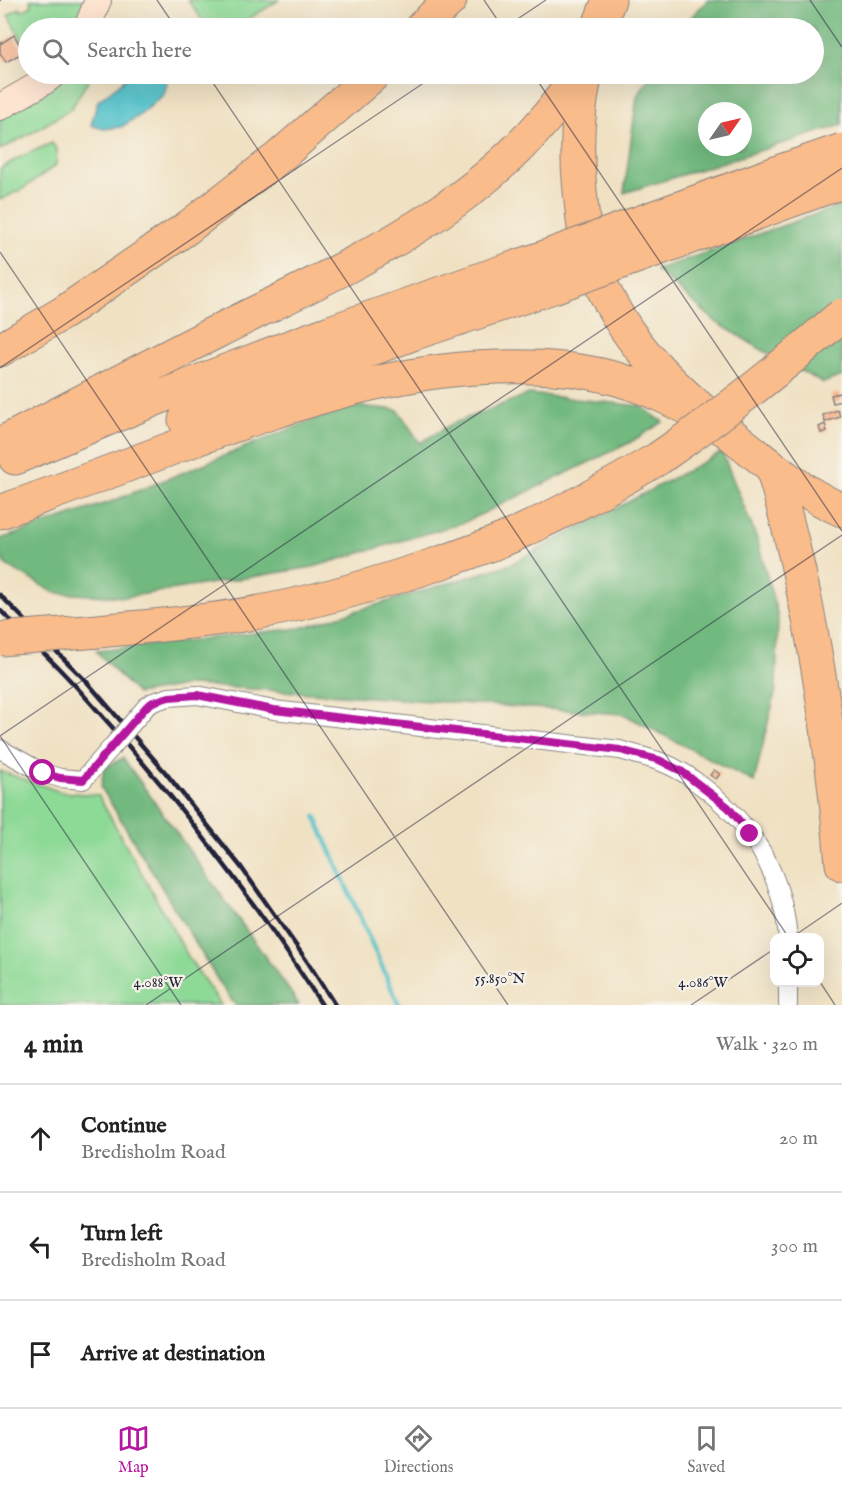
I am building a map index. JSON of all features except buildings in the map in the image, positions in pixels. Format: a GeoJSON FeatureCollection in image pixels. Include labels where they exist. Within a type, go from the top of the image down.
{"type":"FeatureCollection","features":[{"type":"Feature","properties":{"kind":"highway"},"geometry":{"type":"LineString","coordinates":[[431,18],[450,0]]}},
{"type":"Feature","properties":{"kind":"highway"},"geometry":{"type":"LineString","coordinates":[[602,18],[609,0]]}},
{"type":"Feature","properties":{"kind":"highway"},"geometry":{"type":"LineString","coordinates":[[0,350],[63,313],[187,228],[279,157],[363,84]]}},
{"type":"Feature","properties":{"kind":"highway"},"geometry":{"type":"LineString","coordinates":[[0,444],[152,364],[348,266],[452,205],[496,170],[519,148],[571,84]]}},
{"type":"Feature","properties":{"kind":"highway"},"geometry":{"type":"LineString","coordinates":[[584,84],[578,147],[582,215],[587,244],[596,270],[620,321],[661,373],[687,398],[772,467],[804,490],[842,510]]}},
{"type":"Feature","properties":{"kind":"highway"},"geometry":{"type":"LineString","coordinates":[[0,494],[278,384],[412,334],[784,170],[842,150]]}},
{"type":"Feature","properties":{"kind":"highway"},"geometry":{"type":"LineString","coordinates":[[0,464],[159,397],[364,320],[549,272],[842,182]]}},
{"type":"Feature","properties":{"kind":"highway"},"geometry":{"type":"LineString","coordinates":[[0,639],[205,621],[279,609],[355,591],[512,536],[611,487],[659,458],[752,391],[842,315]]}},
{"type":"Feature","properties":{"kind":"highway"},"geometry":{"type":"LineString","coordinates":[[0,512],[266,414],[356,387],[407,376],[465,368],[536,366],[603,375],[674,401],[729,432]]}},
{"type":"Feature","properties":{"kind":"highway"},"geometry":{"type":"LineString","coordinates":[[772,467],[796,561],[824,701],[842,864]]}},
{"type":"Feature","properties":{"kind":"street"},"geometry":{"type":"LineString","coordinates":[[91,18],[98,0]]}},
{"type":"Feature","properties":{"kind":"street"},"geometry":{"type":"LineString","coordinates":[[0,107],[40,84]]}},
{"type":"Feature","properties":{"kind":"street"},"geometry":{"type":"LineString","coordinates":[[0,749],[43,773],[60,778],[83,780],[146,707],[169,697],[197,695],[285,711],[620,750],[659,760],[681,771],[728,807],[750,834],[775,877],[787,921],[788,933]]}},
{"type":"Feature","properties":{"kind":"street"},"geometry":{"type":"LineString","coordinates":[[788,987],[788,1005]]}},
{"type":"Feature","properties":{"kind":"green space"},"geometry":{"type":"Polygon","coordinates":[[[30,0],[87,0],[79,18],[18,18],[18,33],[8,15],[20,8],[22,11],[32,6],[30,0]]]}},
{"type":"Feature","properties":{"kind":"green space"},"geometry":{"type":"Polygon","coordinates":[[[188,0],[279,0],[250,18],[201,18],[188,0]]]}},
{"type":"Feature","properties":{"kind":"green space"},"geometry":{"type":"Polygon","coordinates":[[[708,0],[842,0],[842,125],[752,153],[752,102],[698,102],[698,156],[743,156],[624,193],[637,96],[645,84],[824,84],[824,18],[691,18],[708,0]]]}},
{"type":"Feature","properties":{"kind":"green space"},"geometry":{"type":"Polygon","coordinates":[[[55,84],[86,84],[71,109],[0,150],[0,119],[55,84]]]}},
{"type":"Feature","properties":{"kind":"green space"},"geometry":{"type":"Polygon","coordinates":[[[52,143],[57,150],[56,165],[24,188],[0,200],[0,169],[52,143]]]}},
{"type":"Feature","properties":{"kind":"green space"},"geometry":{"type":"Polygon","coordinates":[[[842,205],[842,376],[823,383],[716,322],[656,270],[842,205]]]}},
{"type":"Feature","properties":{"kind":"green space"},"geometry":{"type":"Polygon","coordinates":[[[529,394],[641,406],[663,422],[629,443],[465,522],[313,567],[126,597],[55,593],[6,565],[0,555],[0,539],[113,501],[349,405],[398,410],[420,443],[452,424],[529,394]]]}},
{"type":"Feature","properties":{"kind":"green space"},"geometry":{"type":"Polygon","coordinates":[[[722,452],[757,539],[778,617],[776,689],[754,782],[623,714],[191,685],[137,694],[96,651],[300,628],[511,564],[722,452]]]}},
{"type":"Feature","properties":{"kind":"green space"},"geometry":{"type":"Polygon","coordinates":[[[123,758],[299,1005],[235,1005],[101,787],[104,768],[123,758]]]}},
{"type":"Feature","properties":{"kind":"green space"},"geometry":{"type":"Polygon","coordinates":[[[0,771],[61,792],[98,795],[189,958],[221,1005],[0,1005],[0,771]]]}},
{"type":"Feature","properties":{"kind":"water"},"geometry":{"type":"Polygon","coordinates":[[[120,84],[167,84],[164,94],[139,116],[121,127],[104,129],[91,125],[98,101],[120,84]]]}},
{"type":"Feature","properties":{"kind":"waterway"},"geometry":{"type":"LineString","coordinates":[[315,816],[399,1005]]}},
{"type":"Feature","properties":{"kind":"railway"},"geometry":{"type":"LineString","coordinates":[[0,595],[87,682],[165,772],[241,867],[335,1005]]}},
{"type":"Feature","properties":{"kind":"railway"},"geometry":{"type":"LineString","coordinates":[[0,610],[80,691],[177,804],[267,923],[322,1005]]}},
{"type":"Feature","properties":{"kind":"route"},"geometry":{"type":"LineString","coordinates":[[43,773],[60,778],[83,780],[146,707],[169,697],[197,695],[274,710],[620,750],[659,760],[681,771],[728,807],[750,834]]}}]}
